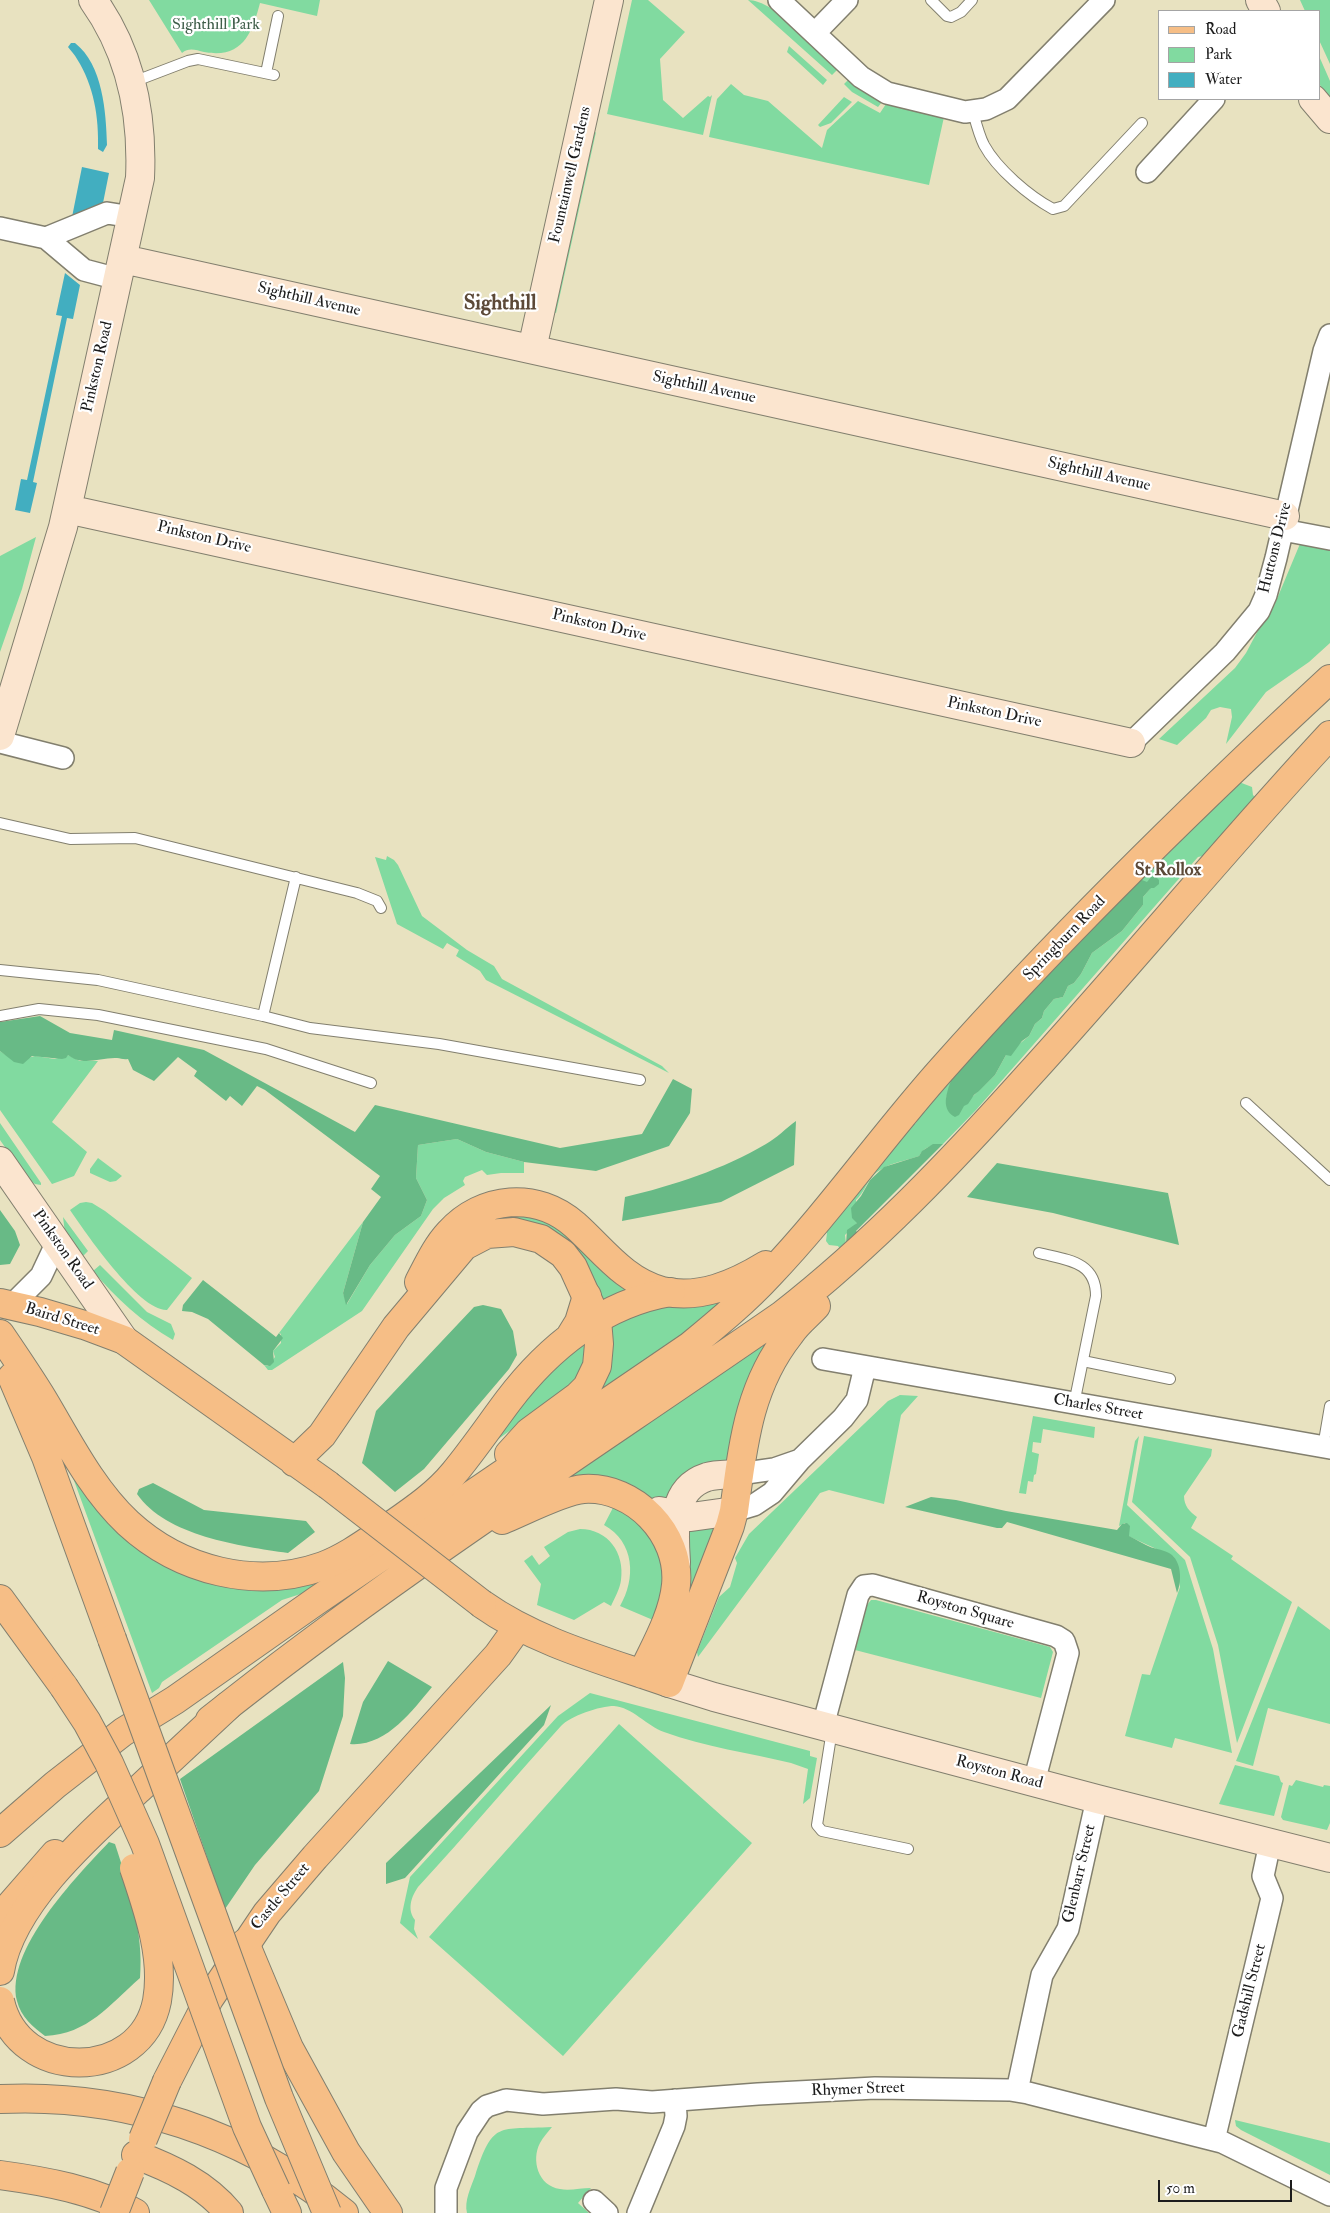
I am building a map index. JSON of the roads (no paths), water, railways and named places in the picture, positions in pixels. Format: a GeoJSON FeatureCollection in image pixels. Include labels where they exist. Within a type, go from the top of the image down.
{"type":"FeatureCollection","features":[{"type":"Feature","properties":{"kind":"main road","name":"Springburn Road"},"geometry":{"type":"LineString","coordinates":[[819,1218],[944,1066],[1082,920],[1225,778],[1330,679]]}},
{"type":"Feature","properties":{"kind":"main road"},"geometry":{"type":"LineString","coordinates":[[669,1683],[724,1543],[734,1511],[748,1418],[756,1393],[777,1352],[790,1332],[886,1225],[1005,1102],[1253,819],[1330,735]]}},
{"type":"Feature","properties":{"kind":"main road"},"geometry":{"type":"LineString","coordinates":[[396,1328],[438,1246],[449,1232],[476,1210],[508,1202],[534,1203],[548,1208],[575,1225],[596,1247],[625,1272],[652,1288],[671,1292]]}},
{"type":"Feature","properties":{"kind":"main road"},"geometry":{"type":"LineString","coordinates":[[0,1334],[81,1463],[101,1492],[126,1521],[149,1540],[186,1561],[214,1570],[243,1576],[280,1576],[323,1566],[361,1546],[424,1503],[454,1473],[526,1379],[571,1334],[592,1308],[671,1292],[706,1291],[730,1285],[760,1269],[782,1254],[799,1241],[819,1218]]}},
{"type":"Feature","properties":{"kind":"main road"},"geometry":{"type":"LineString","coordinates":[[0,1833],[55,1785],[123,1732],[175,1700],[704,1334],[768,1276],[819,1218]]}},
{"type":"Feature","properties":{"kind":"main road"},"geometry":{"type":"LineString","coordinates":[[0,1917],[46,1863],[113,1798],[260,1680],[454,1540],[782,1315],[828,1278],[886,1225]]}},
{"type":"Feature","properties":{"kind":"main road"},"geometry":{"type":"LineString","coordinates":[[294,1462],[322,1435],[396,1328],[464,1246],[487,1234],[514,1232],[528,1234],[553,1246],[573,1267],[592,1308],[599,1355],[595,1371],[587,1387],[578,1396],[529,1432],[477,1490]]}},
{"type":"Feature","properties":{"kind":"main road","name":"Baird Street"},"geometry":{"type":"LineString","coordinates":[[6,1304],[84,1325],[124,1340],[328,1485],[482,1604],[518,1627],[669,1683]]}},
{"type":"Feature","properties":{"kind":"main road"},"geometry":{"type":"LineString","coordinates":[[0,1353],[46,1457],[279,2098],[327,2213]]}},
{"type":"Feature","properties":{"kind":"main road"},"geometry":{"type":"LineString","coordinates":[[454,1540],[582,1489],[600,1489],[616,1493],[637,1504],[647,1512],[661,1530],[671,1552],[677,1576],[671,1607],[642,1674]]}},
{"type":"Feature","properties":{"kind":"main road"},"geometry":{"type":"LineString","coordinates":[[0,1599],[54,1686],[100,1780],[138,1879],[156,1943],[159,1976],[156,2003],[144,2029],[126,2048],[103,2059],[78,2063],[52,2060],[24,2044],[5,2019],[0,2001]]}},
{"type":"Feature","properties":{"kind":"main road"},"geometry":{"type":"LineString","coordinates":[[0,1625],[87,1722],[109,1763],[145,1844],[247,2127],[282,2202]]}},
{"type":"Feature","properties":{"kind":"main road","name":"Castle Street"},"geometry":{"type":"LineString","coordinates":[[114,2213],[167,2081],[209,1999],[245,1943],[296,1878],[498,1654],[518,1627]]}},
{"type":"Feature","properties":{"kind":"main road"},"geometry":{"type":"LineString","coordinates":[[0,1971],[7,1943],[18,1922],[54,1876],[102,1823],[228,1706]]}},
{"type":"Feature","properties":{"kind":"main road"},"geometry":{"type":"LineString","coordinates":[[245,1943],[289,2048],[346,2152],[388,2213]]}},
{"type":"Feature","properties":{"kind":"main road"},"geometry":{"type":"LineString","coordinates":[[0,2099],[44,2098],[91,2102],[135,2110],[181,2122],[228,2140],[256,2154],[304,2183],[344,2213]]}},
{"type":"Feature","properties":{"kind":"main road"},"geometry":{"type":"LineString","coordinates":[[136,2155],[169,2167],[185,2176],[213,2196],[229,2213]]}},
{"type":"Feature","properties":{"kind":"main road"},"geometry":{"type":"LineString","coordinates":[[0,2175],[62,2186],[107,2200],[135,2213]]}},
{"type":"Feature","properties":{"kind":"street","name":"Pinkston Road"},"geometry":{"type":"LineString","coordinates":[[0,736],[67,509],[140,178],[139,118],[132,83],[119,42],[93,0]]}},
{"type":"Feature","properties":{"kind":"street","name":"Fountainwell Gardens"},"geometry":{"type":"LineString","coordinates":[[532,349],[609,0]]}},
{"type":"Feature","properties":{"kind":"street"},"geometry":{"type":"LineString","coordinates":[[779,0],[874,87],[900,97],[954,110],[973,112],[994,106],[1014,93],[1104,0]]}},
{"type":"Feature","properties":{"kind":"street"},"geometry":{"type":"LineString","coordinates":[[815,33],[847,0]]}},
{"type":"Feature","properties":{"kind":"street"},"geometry":{"type":"LineString","coordinates":[[1147,172],[1213,100]]}},
{"type":"Feature","properties":{"kind":"street"},"geometry":{"type":"LineString","coordinates":[[1313,100],[1330,119]]}},
{"type":"Feature","properties":{"kind":"street"},"geometry":{"type":"LineString","coordinates":[[46,238],[107,213],[132,217]]}},
{"type":"Feature","properties":{"kind":"street"},"geometry":{"type":"LineString","coordinates":[[0,228],[46,238],[84,270],[120,269]]}},
{"type":"Feature","properties":{"kind":"street","name":"Sighthill Avenue"},"geometry":{"type":"LineString","coordinates":[[120,269],[532,349],[1284,523],[1330,539]]}},
{"type":"Feature","properties":{"kind":"street","name":"Huttons Drive"},"geometry":{"type":"LineString","coordinates":[[1131,743],[1225,652],[1259,612],[1266,594],[1324,351],[1330,335]]}},
{"type":"Feature","properties":{"kind":"street","name":"Pinkston Drive"},"geometry":{"type":"LineString","coordinates":[[67,509],[1131,743]]}},
{"type":"Feature","properties":{"kind":"street"},"geometry":{"type":"LineString","coordinates":[[0,742],[64,758]]}},
{"type":"Feature","properties":{"kind":"street","name":"Pinkston Road"},"geometry":{"type":"LineString","coordinates":[[0,1161],[124,1340]]}},
{"type":"Feature","properties":{"kind":"street"},"geometry":{"type":"LineString","coordinates":[[6,1304],[40,1276],[57,1242]]}},
{"type":"Feature","properties":{"kind":"street","name":"Charles Street"},"geometry":{"type":"LineString","coordinates":[[823,1359],[1326,1448]]}},
{"type":"Feature","properties":{"kind":"street"},"geometry":{"type":"LineString","coordinates":[[637,1504],[675,1515],[701,1517],[754,1505],[772,1493],[800,1460],[851,1409],[861,1390],[865,1367]]}},
{"type":"Feature","properties":{"kind":"street"},"geometry":{"type":"LineString","coordinates":[[677,1576],[675,1515],[681,1499],[699,1481],[715,1476],[774,1469],[800,1460]]}},
{"type":"Feature","properties":{"kind":"street","name":"Royston Square"},"geometry":{"type":"LineString","coordinates":[[828,1728],[858,1595],[864,1586],[873,1585],[1056,1636],[1064,1641],[1068,1653],[1034,1782]]}},
{"type":"Feature","properties":{"kind":"street","name":"Royston Road"},"geometry":{"type":"LineString","coordinates":[[669,1683],[828,1728],[1330,1858]]}},
{"type":"Feature","properties":{"kind":"street","name":"Glenbarr Street"},"geometry":{"type":"LineString","coordinates":[[1017,2090],[1042,1975],[1068,1928],[1098,1799]]}},
{"type":"Feature","properties":{"kind":"street","name":"Gadshill Street"},"geometry":{"type":"LineString","coordinates":[[1214,2140],[1272,1898],[1263,1876],[1270,1843]]}},
{"type":"Feature","properties":{"kind":"street","name":"Rhymer Street"},"geometry":{"type":"LineString","coordinates":[[446,2213],[446,2188],[454,2165],[475,2119],[487,2106],[506,2100],[544,2104],[616,2099],[652,2102],[875,2088],[1017,2090],[1234,2146],[1330,2195]]}},
{"type":"Feature","properties":{"kind":"street"},"geometry":{"type":"LineString","coordinates":[[638,2213],[674,2126],[674,2100]]}},
{"type":"Feature","properties":{"kind":"lane"},"geometry":{"type":"LineString","coordinates":[[930,0],[947,16],[951,17],[960,12],[972,0]]}},
{"type":"Feature","properties":{"kind":"lane"},"geometry":{"type":"LineString","coordinates":[[132,83],[188,61],[198,59],[270,74],[278,16]]}},
{"type":"Feature","properties":{"kind":"lane"},"geometry":{"type":"LineString","coordinates":[[973,112],[981,138],[991,156],[1024,189],[1053,208],[1064,206],[1142,123]]}},
{"type":"Feature","properties":{"kind":"lane"},"geometry":{"type":"LineString","coordinates":[[0,823],[70,839],[135,838],[363,895],[377,902],[381,908]]}},
{"type":"Feature","properties":{"kind":"lane"},"geometry":{"type":"LineString","coordinates":[[263,1016],[296,877]]}},
{"type":"Feature","properties":{"kind":"lane"},"geometry":{"type":"LineString","coordinates":[[0,970],[98,980],[310,1028],[439,1044],[640,1080]]}},
{"type":"Feature","properties":{"kind":"lane"},"geometry":{"type":"LineString","coordinates":[[0,1016],[39,1009],[98,1015],[266,1049],[371,1083]]}},
{"type":"Feature","properties":{"kind":"lane"},"geometry":{"type":"LineString","coordinates":[[1246,1103],[1330,1180]]}},
{"type":"Feature","properties":{"kind":"lane"},"geometry":{"type":"LineString","coordinates":[[1039,1253],[1076,1263],[1090,1272],[1096,1283],[1096,1296],[1074,1404]]}},
{"type":"Feature","properties":{"kind":"lane"},"geometry":{"type":"LineString","coordinates":[[1083,1361],[1170,1379]]}},
{"type":"Feature","properties":{"kind":"lane"},"geometry":{"type":"LineString","coordinates":[[1326,1448],[1330,1406]]}},
{"type":"Feature","properties":{"kind":"lane"},"geometry":{"type":"LineString","coordinates":[[828,1728],[817,1826],[822,1831],[908,1849]]}},
{"type":"Feature","properties":{"kind":"water"},"geometry":{"type":"Polygon","coordinates":[[[71,43],[75,43],[84,52],[97,76],[106,118],[107,145],[103,152],[98,149],[98,125],[88,80],[68,47],[71,43]]]}},
{"type":"Feature","properties":{"kind":"water"},"geometry":{"type":"Polygon","coordinates":[[[82,167],[109,173],[103,203],[72,217],[82,167]]]}},
{"type":"Feature","properties":{"kind":"water"},"geometry":{"type":"Polygon","coordinates":[[[65,273],[80,285],[73,319],[67,318],[33,482],[37,483],[30,513],[15,510],[21,479],[27,480],[62,316],[56,315],[65,273]]]}},
{"type":"Feature","properties":{"kind":"district","name":"Sighthill"},"geometry":{"type":"Point","coordinates":[500,304]}},
{"type":"Feature","properties":{"kind":"district","name":"St Rollox"},"geometry":{"type":"Point","coordinates":[1168,871]}},
{"type":"Feature","properties":{"kind":"park label","name":"Sighthill Park"},"geometry":{"type":"Point","coordinates":[216,26]}}]}
